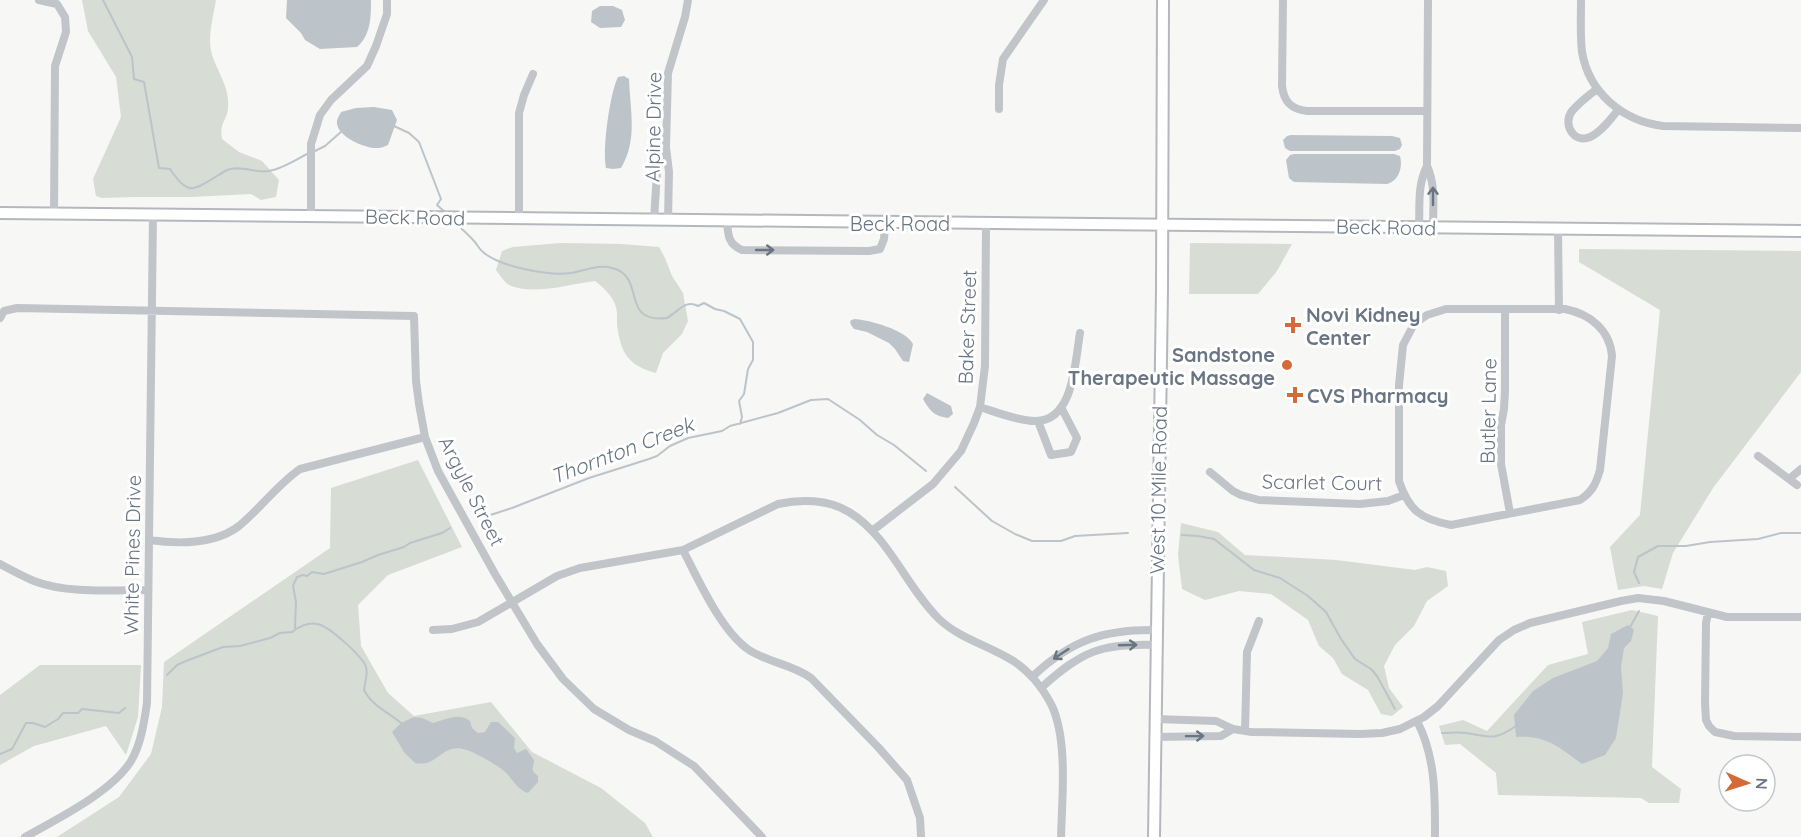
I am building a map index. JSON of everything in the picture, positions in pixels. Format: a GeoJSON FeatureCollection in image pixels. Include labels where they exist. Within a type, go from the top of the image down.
{"type":"FeatureCollection","features":[{"type":"Feature","properties":{"kind":"main road","name":"West 10 Mile Road"},"geometry":{"type":"LineString","coordinates":[[1154,837],[1162,290],[1163,0]]}},
{"type":"Feature","properties":{"kind":"main road","name":"Beck Road"},"geometry":{"type":"LineString","coordinates":[[0,213],[1801,231]]}},
{"type":"Feature","properties":{"kind":"street"},"geometry":{"type":"LineString","coordinates":[[39,0],[57,4],[65,17],[66,32],[55,66],[54,214]]}},
{"type":"Feature","properties":{"kind":"street"},"geometry":{"type":"LineString","coordinates":[[311,216],[311,144],[320,116],[331,100],[367,66],[387,14],[387,0]]}},
{"type":"Feature","properties":{"kind":"street","name":"Alpine Drive"},"geometry":{"type":"LineString","coordinates":[[668,220],[669,172],[666,147],[669,66],[685,17],[688,0]]}},
{"type":"Feature","properties":{"kind":"street"},"geometry":{"type":"LineString","coordinates":[[999,108],[999,85],[1003,59],[1044,0]]}},
{"type":"Feature","properties":{"kind":"street"},"geometry":{"type":"LineString","coordinates":[[1283,0],[1282,86],[1284,97],[1290,105],[1307,111],[1427,111]]}},
{"type":"Feature","properties":{"kind":"street"},"geometry":{"type":"LineString","coordinates":[[1428,0],[1427,166],[1433,187],[1433,227]]}},
{"type":"Feature","properties":{"kind":"street"},"geometry":{"type":"LineString","coordinates":[[1581,0],[1582,54],[1591,80],[1618,110],[1641,122],[1663,126],[1801,128]]}},
{"type":"Feature","properties":{"kind":"street"},"geometry":{"type":"LineString","coordinates":[[519,218],[519,113],[533,75]]}},
{"type":"Feature","properties":{"kind":"street"},"geometry":{"type":"LineString","coordinates":[[1598,89],[1572,112],[1568,122],[1571,132],[1579,137],[1589,137],[1618,110]]}},
{"type":"Feature","properties":{"kind":"street"},"geometry":{"type":"LineString","coordinates":[[654,220],[657,172],[666,147]]}},
{"type":"Feature","properties":{"kind":"street"},"geometry":{"type":"LineString","coordinates":[[1419,227],[1421,178],[1427,166]]}},
{"type":"Feature","properties":{"kind":"street","name":"White Pines Drive"},"geometry":{"type":"LineString","coordinates":[[26,837],[92,798],[117,778],[131,761],[142,734],[147,703],[153,215]]}},
{"type":"Feature","properties":{"kind":"street"},"geometry":{"type":"LineString","coordinates":[[727,221],[728,238],[742,250],[869,251],[880,249],[884,239],[885,223]]}},
{"type":"Feature","properties":{"kind":"street","name":"Baker Street"},"geometry":{"type":"LineString","coordinates":[[872,531],[916,499],[946,470],[961,451],[980,407],[985,366],[986,224]]}},
{"type":"Feature","properties":{"kind":"street"},"geometry":{"type":"LineString","coordinates":[[1558,228],[1559,309]]}},
{"type":"Feature","properties":{"kind":"street","name":"Argyle Street"},"geometry":{"type":"LineString","coordinates":[[0,318],[4,311],[17,308],[414,316],[416,381],[425,437],[438,471],[537,644],[563,678],[594,709],[629,730],[655,741],[694,766],[762,837]]}},
{"type":"Feature","properties":{"kind":"street"},"geometry":{"type":"LineString","coordinates":[[1446,309],[1505,309],[1577,311],[1602,329],[1611,346],[1612,356],[1600,471],[1596,484],[1589,494],[1580,500],[1451,525],[1434,522],[1421,516],[1412,508],[1399,481],[1399,385],[1403,345],[1414,324],[1427,315],[1446,309]]}},
{"type":"Feature","properties":{"kind":"street","name":"Butler Lane"},"geometry":{"type":"LineString","coordinates":[[1505,309],[1505,391],[1501,425],[1501,464],[1510,513]]}},
{"type":"Feature","properties":{"kind":"street"},"geometry":{"type":"LineString","coordinates":[[980,407],[1033,421],[1053,416],[1062,409],[1069,394],[1080,333]]}},
{"type":"Feature","properties":{"kind":"street"},"geometry":{"type":"LineString","coordinates":[[1038,421],[1051,455],[1071,452],[1077,438],[1062,409]]}},
{"type":"Feature","properties":{"kind":"street"},"geometry":{"type":"LineString","coordinates":[[148,540],[164,542],[210,540],[238,527],[285,480],[300,469],[425,437]]}},
{"type":"Feature","properties":{"kind":"street"},"geometry":{"type":"LineString","coordinates":[[1758,456],[1797,485]]}},
{"type":"Feature","properties":{"kind":"street"},"geometry":{"type":"LineString","coordinates":[[1789,479],[1801,469]]}},
{"type":"Feature","properties":{"kind":"street","name":"Scarlet Court"},"geometry":{"type":"LineString","coordinates":[[1210,472],[1233,491],[1258,500],[1360,504],[1388,501],[1404,495]]}},
{"type":"Feature","properties":{"kind":"street"},"geometry":{"type":"LineString","coordinates":[[433,630],[452,629],[478,622],[557,576],[580,568],[683,550],[778,504],[808,501],[846,510],[872,531],[916,592],[939,619],[968,638],[1011,659],[1041,688],[1053,708],[1062,747],[1061,837]]}},
{"type":"Feature","properties":{"kind":"street"},"geometry":{"type":"LineString","coordinates":[[683,550],[721,619],[736,638],[748,649],[774,662],[799,669],[811,678],[907,780],[920,818],[921,837]]}},
{"type":"Feature","properties":{"kind":"street"},"geometry":{"type":"LineString","coordinates":[[0,564],[36,582],[57,587],[148,590]]}},
{"type":"Feature","properties":{"kind":"street"},"geometry":{"type":"LineString","coordinates":[[1155,719],[1216,721],[1233,729],[1284,734],[1382,733],[1400,729],[1417,721],[1438,706],[1492,646],[1521,626],[1631,598],[1664,601],[1727,617],[1801,617]]}},
{"type":"Feature","properties":{"kind":"street"},"geometry":{"type":"LineString","coordinates":[[1708,613],[1705,704],[1706,720],[1709,726],[1715,732],[1734,736],[1801,736]]}},
{"type":"Feature","properties":{"kind":"street"},"geometry":{"type":"LineString","coordinates":[[1245,731],[1247,652],[1259,621]]}},
{"type":"Feature","properties":{"kind":"street"},"geometry":{"type":"LineString","coordinates":[[1032,677],[1054,658],[1096,636],[1119,631],[1157,630]]}},
{"type":"Feature","properties":{"kind":"street"},"geometry":{"type":"LineString","coordinates":[[1096,636],[1100,649]]}},
{"type":"Feature","properties":{"kind":"street"},"geometry":{"type":"LineString","coordinates":[[1041,688],[1066,668],[1100,649],[1119,645],[1156,645]]}},
{"type":"Feature","properties":{"kind":"street"},"geometry":{"type":"LineString","coordinates":[[1417,721],[1427,741],[1434,773],[1435,837]]}},
{"type":"Feature","properties":{"kind":"street"},"geometry":{"type":"LineString","coordinates":[[1154,737],[1221,736],[1233,729]]}},
{"type":"Feature","properties":{"kind":"shaded area"},"geometry":{"type":"Polygon","coordinates":[[[82,0],[216,0],[210,42],[214,62],[225,87],[228,101],[227,113],[222,125],[222,139],[239,152],[262,161],[279,180],[276,197],[261,200],[251,194],[190,197],[102,198],[96,196],[93,179],[121,117],[116,77],[88,31],[82,0]]]}},
{"type":"Feature","properties":{"kind":"shaded area"},"geometry":{"type":"Polygon","coordinates":[[[287,0],[371,0],[368,31],[357,47],[320,49],[305,40],[286,18],[287,0]]]}},
{"type":"Feature","properties":{"kind":"shaded area"},"geometry":{"type":"Polygon","coordinates":[[[600,6],[613,6],[622,10],[625,20],[621,27],[600,28],[591,22],[592,11],[600,6]]]}},
{"type":"Feature","properties":{"kind":"shaded area"},"geometry":{"type":"Polygon","coordinates":[[[624,76],[629,79],[632,125],[630,146],[621,168],[606,168],[605,149],[610,108],[618,77],[624,76]]]}},
{"type":"Feature","properties":{"kind":"shaded area"},"geometry":{"type":"Polygon","coordinates":[[[374,107],[392,110],[397,120],[388,145],[373,148],[352,140],[341,132],[337,121],[341,112],[374,107]]]}},
{"type":"Feature","properties":{"kind":"shaded area"},"geometry":{"type":"Polygon","coordinates":[[[1291,135],[1392,136],[1400,138],[1402,145],[1395,151],[1290,151],[1285,148],[1283,140],[1291,135]]]}},
{"type":"Feature","properties":{"kind":"shaded area"},"geometry":{"type":"Polygon","coordinates":[[[1294,154],[1394,154],[1400,156],[1401,165],[1395,180],[1387,184],[1294,182],[1289,178],[1286,160],[1294,154]]]}},
{"type":"Feature","properties":{"kind":"shaded area"},"geometry":{"type":"Polygon","coordinates":[[[561,243],[659,247],[672,276],[683,293],[688,321],[682,334],[663,353],[656,373],[640,367],[625,353],[617,328],[615,303],[595,281],[540,289],[518,288],[509,285],[496,270],[502,251],[513,247],[561,243]]]}},
{"type":"Feature","properties":{"kind":"shaded area"},"geometry":{"type":"Polygon","coordinates":[[[1190,243],[1292,244],[1277,271],[1258,294],[1189,294],[1190,243]]]}},
{"type":"Feature","properties":{"kind":"shaded area"},"geometry":{"type":"Polygon","coordinates":[[[1579,249],[1801,251],[1801,372],[1713,488],[1673,553],[1662,589],[1644,586],[1618,590],[1610,547],[1640,515],[1660,310],[1579,262],[1579,249]]]}},
{"type":"Feature","properties":{"kind":"shaded area"},"geometry":{"type":"Polygon","coordinates":[[[854,319],[869,321],[903,334],[913,344],[909,362],[903,361],[889,343],[867,332],[854,329],[850,321],[854,319]]]}},
{"type":"Feature","properties":{"kind":"shaded area"},"geometry":{"type":"Polygon","coordinates":[[[927,393],[951,406],[953,414],[948,418],[933,412],[923,399],[927,393]]]}},
{"type":"Feature","properties":{"kind":"shaded area"},"geometry":{"type":"Polygon","coordinates":[[[418,460],[462,547],[388,575],[358,605],[361,646],[388,693],[414,716],[491,702],[532,752],[601,788],[645,823],[653,837],[57,837],[119,797],[151,754],[162,707],[164,662],[330,548],[331,488],[418,460]]]}},
{"type":"Feature","properties":{"kind":"shaded area"},"geometry":{"type":"Polygon","coordinates":[[[1181,523],[1218,532],[1245,555],[1336,560],[1415,570],[1427,567],[1446,571],[1448,586],[1427,601],[1414,626],[1395,645],[1384,666],[1389,688],[1403,707],[1392,716],[1381,714],[1368,690],[1342,674],[1333,658],[1319,646],[1308,620],[1271,594],[1239,591],[1205,600],[1182,589],[1178,555],[1181,523]]]}},
{"type":"Feature","properties":{"kind":"shaded area"},"geometry":{"type":"Polygon","coordinates":[[[1632,610],[1658,616],[1652,767],[1681,789],[1679,803],[1649,803],[1641,798],[1498,795],[1496,773],[1460,744],[1445,745],[1439,726],[1463,720],[1487,731],[1548,665],[1588,654],[1582,622],[1632,610]]]}},
{"type":"Feature","properties":{"kind":"shaded area"},"geometry":{"type":"Polygon","coordinates":[[[1628,625],[1634,630],[1631,641],[1624,648],[1621,667],[1623,693],[1616,738],[1605,755],[1582,764],[1552,743],[1536,738],[1516,737],[1514,715],[1533,691],[1553,678],[1597,661],[1608,648],[1611,634],[1628,625]]]}},
{"type":"Feature","properties":{"kind":"shaded area"},"geometry":{"type":"Polygon","coordinates":[[[40,665],[141,665],[138,717],[126,755],[106,726],[34,746],[0,765],[0,695],[40,665]]]}},
{"type":"Feature","properties":{"kind":"shaded area"},"geometry":{"type":"Polygon","coordinates":[[[414,717],[433,723],[452,718],[465,718],[470,721],[472,728],[478,733],[485,732],[491,722],[498,722],[515,738],[514,748],[517,753],[526,749],[534,760],[533,770],[538,776],[538,782],[528,793],[524,792],[497,766],[481,756],[458,748],[445,751],[430,762],[415,763],[404,752],[392,732],[401,723],[414,717]]]}},
{"type":"Feature","properties":{"kind":"waterway"},"geometry":{"type":"LineString","coordinates":[[103,0],[132,57],[134,79],[144,82],[159,168],[170,169],[184,185],[194,188],[227,170],[237,168],[269,171],[307,154]]}},
{"type":"Feature","properties":{"kind":"waterway"},"geometry":{"type":"LineString","coordinates":[[394,126],[409,133],[419,142],[441,199],[437,205],[446,213]]}},
{"type":"Feature","properties":{"kind":"waterway"},"geometry":{"type":"LineString","coordinates":[[313,152],[325,146],[342,131]]}},
{"type":"Feature","properties":{"kind":"waterway"},"geometry":{"type":"LineString","coordinates":[[454,222],[483,252],[513,266],[562,274],[592,268],[612,268],[629,280],[638,307],[643,314],[652,318],[667,318],[685,305],[698,306],[704,303],[740,319],[753,342],[753,360],[748,369],[744,394],[739,401],[742,417],[740,424]]}},
{"type":"Feature","properties":{"kind":"waterway","name":"Thornton Creek"},"geometry":{"type":"LineString","coordinates":[[484,517],[589,478],[657,456],[670,446],[688,438],[722,431],[730,426],[778,413],[811,400],[828,399],[860,420],[926,471]]}},
{"type":"Feature","properties":{"kind":"waterway","name":"Thornton Creek"},"geometry":{"type":"LineString","coordinates":[[955,487],[992,521],[1032,541],[1061,541],[1075,536],[1128,533]]}},
{"type":"Feature","properties":{"kind":"waterway","name":"Thornton Creek"},"geometry":{"type":"LineString","coordinates":[[295,628],[296,602],[293,586],[297,577],[307,576],[312,572],[324,574],[362,562],[450,528]]}},
{"type":"Feature","properties":{"kind":"waterway","name":"Thornton Creek"},"geometry":{"type":"LineString","coordinates":[[1639,583],[1634,572],[1638,557],[1658,546],[1686,546],[1758,539],[1781,533],[1801,533]]}},
{"type":"Feature","properties":{"kind":"waterway","name":"Thornton Creek"},"geometry":{"type":"LineString","coordinates":[[1182,535],[1214,539],[1254,570],[1280,578],[1308,596],[1326,612],[1355,659],[1371,669],[1377,676],[1395,709]]}},
{"type":"Feature","properties":{"kind":"waterway","name":"Thornton Creek"},"geometry":{"type":"LineString","coordinates":[[1629,629],[1639,611]]}},
{"type":"Feature","properties":{"kind":"waterway"},"geometry":{"type":"LineString","coordinates":[[167,675],[177,665],[223,647],[240,646],[280,633],[292,632],[307,624],[317,624],[337,635],[359,656],[366,667],[364,690],[367,696],[401,723]]}},
{"type":"Feature","properties":{"kind":"waterway","name":"Thornton Creek"},"geometry":{"type":"LineString","coordinates":[[0,754],[12,749],[26,723],[45,727],[63,713],[78,713],[82,709],[119,713],[125,708]]}},
{"type":"Feature","properties":{"kind":"waterway","name":"Thornton Creek"},"geometry":{"type":"LineString","coordinates":[[1442,733],[1492,737],[1516,726]]}},
{"type":"Feature","properties":{"kind":"place","name":"Novi Kidney Center"},"geometry":{"type":"Point","coordinates":[1293,325]}},
{"type":"Feature","properties":{"kind":"place","name":"Sandstone Therapeutic Massage"},"geometry":{"type":"Point","coordinates":[1287,365]}},
{"type":"Feature","properties":{"kind":"place","name":"CVS Pharmacy"},"geometry":{"type":"Point","coordinates":[1295,395]}}]}
